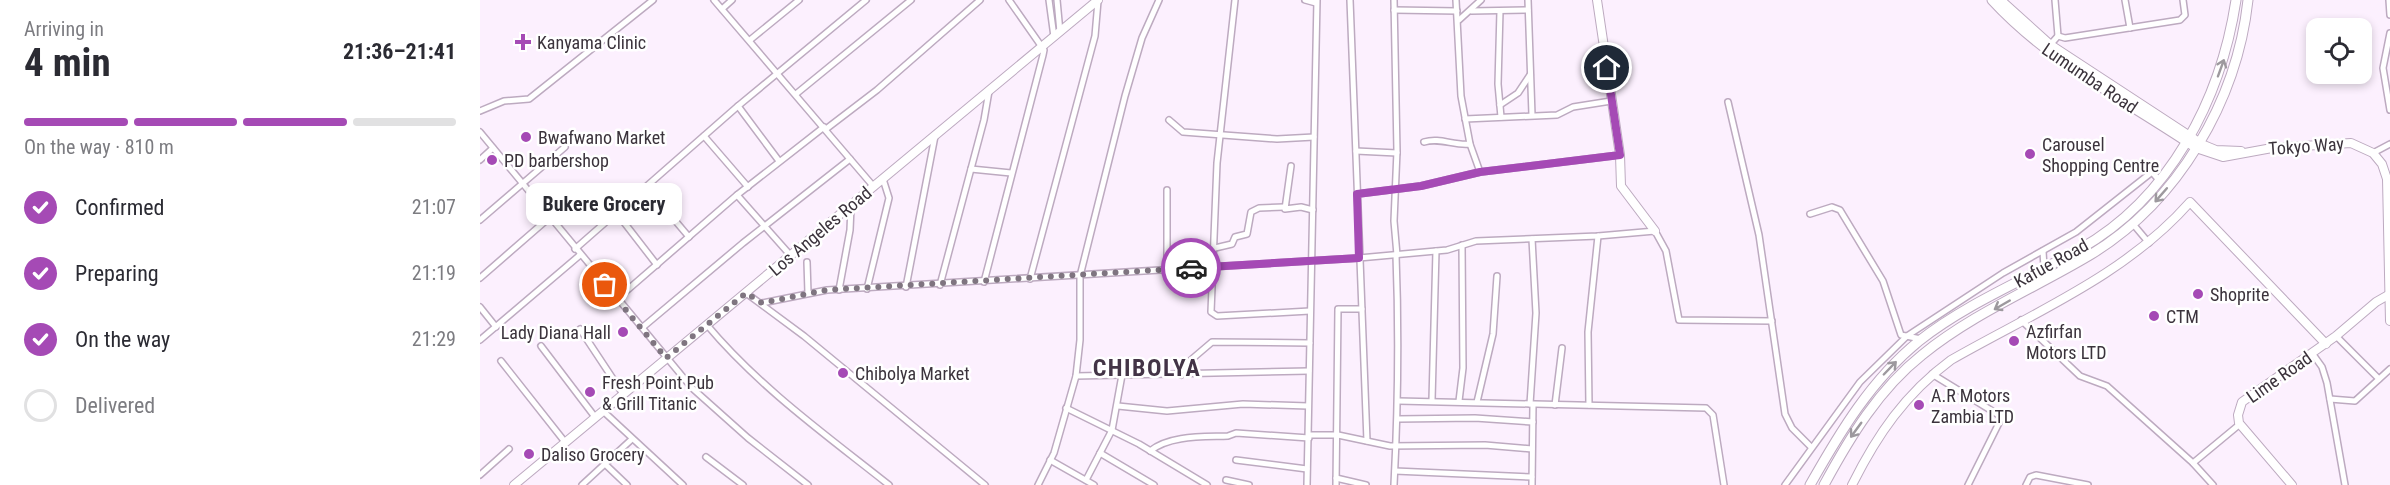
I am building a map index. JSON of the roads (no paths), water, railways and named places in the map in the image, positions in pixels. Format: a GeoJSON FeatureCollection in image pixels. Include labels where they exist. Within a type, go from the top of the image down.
{"type":"FeatureCollection","features":[{"type":"Feature","properties":{"kind":"main road","name":"Lumumba Road"},"geometry":{"type":"LineString","coordinates":[[1992,0],[2017,26],[2193,142]]}},
{"type":"Feature","properties":{"kind":"main road","name":"Lumumba Road"},"geometry":{"type":"LineString","coordinates":[[2000,0],[2048,47]]}},
{"type":"Feature","properties":{"kind":"main road","name":"Kafue Road"},"geometry":{"type":"LineString","coordinates":[[1810,485],[1836,439],[1865,397],[1885,373],[1921,339],[1963,313],[2083,247],[2147,195],[2174,161],[2193,142],[2198,122],[2225,56],[2236,0]]}},
{"type":"Feature","properties":{"kind":"main road","name":"Kafue Road"},"geometry":{"type":"LineString","coordinates":[[1824,485],[1845,446],[1883,393],[1923,354],[1968,324],[2093,254],[2133,224],[2162,195],[2234,69],[2248,0]]}},
{"type":"Feature","properties":{"kind":"main road"},"geometry":{"type":"LineString","coordinates":[[2174,161],[2178,132],[2198,122]]}},
{"type":"Feature","properties":{"kind":"street"},"geometry":{"type":"LineString","coordinates":[[480,111],[504,101],[529,99],[653,0]]}},
{"type":"Feature","properties":{"kind":"street"},"geometry":{"type":"LineString","coordinates":[[714,0],[874,187]]}},
{"type":"Feature","properties":{"kind":"street"},"geometry":{"type":"LineString","coordinates":[[722,9],[732,0]]}},
{"type":"Feature","properties":{"kind":"street"},"geometry":{"type":"LineString","coordinates":[[750,40],[799,0]]}},
{"type":"Feature","properties":{"kind":"street"},"geometry":{"type":"LineString","coordinates":[[796,94],[911,0]]}},
{"type":"Feature","properties":{"kind":"street"},"geometry":{"type":"LineString","coordinates":[[617,299],[779,161],[878,90],[980,0]]}},
{"type":"Feature","properties":{"kind":"street"},"geometry":{"type":"LineString","coordinates":[[984,282],[1044,50],[1009,0]]}},
{"type":"Feature","properties":{"kind":"street"},"geometry":{"type":"LineString","coordinates":[[1049,0],[1057,34]]}},
{"type":"Feature","properties":{"kind":"street"},"geometry":{"type":"LineString","coordinates":[[1056,0],[1057,34]]}},
{"type":"Feature","properties":{"kind":"street"},"geometry":{"type":"LineString","coordinates":[[1030,279],[1095,36],[1098,0]]}},
{"type":"Feature","properties":{"kind":"street","name":"Los Angeles Road"},"geometry":{"type":"LineString","coordinates":[[514,485],[1098,0]]}},
{"type":"Feature","properties":{"kind":"street"},"geometry":{"type":"LineString","coordinates":[[1038,485],[1050,460],[1076,376],[1080,340],[1080,276],[1125,96],[1142,38],[1159,0]]}},
{"type":"Feature","properties":{"kind":"street"},"geometry":{"type":"LineString","coordinates":[[1235,0],[1221,133],[1211,312],[1214,316],[1310,311]]}},
{"type":"Feature","properties":{"kind":"street"},"geometry":{"type":"LineString","coordinates":[[1305,0],[1316,2],[1307,485]]}},
{"type":"Feature","properties":{"kind":"street"},"geometry":{"type":"LineString","coordinates":[[1350,0],[1368,441]]}},
{"type":"Feature","properties":{"kind":"street"},"geometry":{"type":"LineString","coordinates":[[1394,0],[1397,153],[1394,221],[1399,302],[1398,445],[1394,485]]}},
{"type":"Feature","properties":{"kind":"street"},"geometry":{"type":"LineString","coordinates":[[1456,0],[1459,20],[1461,96],[1470,144],[1480,172]]}},
{"type":"Feature","properties":{"kind":"street"},"geometry":{"type":"LineString","coordinates":[[1459,20],[1481,0]]}},
{"type":"Feature","properties":{"kind":"street"},"geometry":{"type":"LineString","coordinates":[[1528,0],[1532,115]]}},
{"type":"Feature","properties":{"kind":"street"},"geometry":{"type":"LineString","coordinates":[[1597,0],[1623,190],[1655,231],[1666,251],[1679,320],[1772,321]]}},
{"type":"Feature","properties":{"kind":"street"},"geometry":{"type":"LineString","coordinates":[[2048,47],[2058,36],[2055,0]]}},
{"type":"Feature","properties":{"kind":"street"},"geometry":{"type":"LineString","coordinates":[[2125,0],[2130,28]]}},
{"type":"Feature","properties":{"kind":"street"},"geometry":{"type":"LineString","coordinates":[[2058,36],[2065,38],[2180,20],[2185,15],[2183,0]]}},
{"type":"Feature","properties":{"kind":"street"},"geometry":{"type":"LineString","coordinates":[[2388,0],[2390,15]]}},
{"type":"Feature","properties":{"kind":"street"},"geometry":{"type":"LineString","coordinates":[[575,249],[738,106],[863,1]]}},
{"type":"Feature","properties":{"kind":"street"},"geometry":{"type":"LineString","coordinates":[[1394,10],[1457,11]]}},
{"type":"Feature","properties":{"kind":"street"},"geometry":{"type":"LineString","coordinates":[[1471,11],[1528,10]]}},
{"type":"Feature","properties":{"kind":"street"},"geometry":{"type":"LineString","coordinates":[[1500,11],[1498,84],[1501,117]]}},
{"type":"Feature","properties":{"kind":"street"},"geometry":{"type":"LineString","coordinates":[[2390,33],[2383,68],[2390,110]]}},
{"type":"Feature","properties":{"kind":"street"},"geometry":{"type":"LineString","coordinates":[[1500,105],[1518,93],[1530,75]]}},
{"type":"Feature","properties":{"kind":"street"},"geometry":{"type":"LineString","coordinates":[[940,285],[984,120],[989,89]]}},
{"type":"Feature","properties":{"kind":"street"},"geometry":{"type":"LineString","coordinates":[[1465,119],[1557,115],[1573,107],[1611,101]]}},
{"type":"Feature","properties":{"kind":"street"},"geometry":{"type":"LineString","coordinates":[[1728,102],[1760,235],[1785,414],[1792,428],[1811,447]]}},
{"type":"Feature","properties":{"kind":"street"},"geometry":{"type":"LineString","coordinates":[[738,106],[779,161]]}},
{"type":"Feature","properties":{"kind":"street"},"geometry":{"type":"LineString","coordinates":[[1169,120],[1183,132],[1221,133],[1277,139],[1314,137]]}},
{"type":"Feature","properties":{"kind":"street"},"geometry":{"type":"LineString","coordinates":[[480,132],[692,388],[741,432],[808,485]]}},
{"type":"Feature","properties":{"kind":"street"},"geometry":{"type":"LineString","coordinates":[[704,136],[748,187]]}},
{"type":"Feature","properties":{"kind":"street"},"geometry":{"type":"LineString","coordinates":[[906,287],[935,136]]}},
{"type":"Feature","properties":{"kind":"street","name":"Tokyo Way"},"geometry":{"type":"LineString","coordinates":[[2193,142],[2223,157],[2245,152],[2343,141],[2360,145],[2373,153]]}},
{"type":"Feature","properties":{"kind":"street"},"geometry":{"type":"LineString","coordinates":[[1424,142],[1451,142],[1457,146],[1470,144]]}},
{"type":"Feature","properties":{"kind":"street"},"geometry":{"type":"LineString","coordinates":[[2390,144],[2373,153],[2382,164],[2387,179],[2390,321]]}},
{"type":"Feature","properties":{"kind":"street"},"geometry":{"type":"LineString","coordinates":[[480,220],[565,147]]}},
{"type":"Feature","properties":{"kind":"street"},"geometry":{"type":"LineString","coordinates":[[480,160],[494,148]]}},
{"type":"Feature","properties":{"kind":"street"},"geometry":{"type":"LineString","coordinates":[[1356,151],[1397,153]]}},
{"type":"Feature","properties":{"kind":"street"},"geometry":{"type":"LineString","coordinates":[[1357,194],[1421,186],[1480,172],[1620,155]]}},
{"type":"Feature","properties":{"kind":"street"},"geometry":{"type":"LineString","coordinates":[[643,327],[765,225],[850,159]]}},
{"type":"Feature","properties":{"kind":"street"},"geometry":{"type":"LineString","coordinates":[[1284,207],[1291,166]]}},
{"type":"Feature","properties":{"kind":"street"},"geometry":{"type":"LineString","coordinates":[[970,169],[1011,173]]}},
{"type":"Feature","properties":{"kind":"street"},"geometry":{"type":"LineString","coordinates":[[1785,485],[1860,382],[1907,336],[1957,301],[2076,232],[2152,172],[2159,180]]}},
{"type":"Feature","properties":{"kind":"street"},"geometry":{"type":"LineString","coordinates":[[867,289],[889,198],[883,179]]}},
{"type":"Feature","properties":{"kind":"street"},"geometry":{"type":"LineString","coordinates":[[1167,190],[1167,270]]}},
{"type":"Feature","properties":{"kind":"street"},"geometry":{"type":"LineString","coordinates":[[737,195],[791,256]]}},
{"type":"Feature","properties":{"kind":"street"},"geometry":{"type":"LineString","coordinates":[[1852,485],[1889,419],[1932,374],[1951,360],[2100,277],[2149,243],[2190,202],[2326,344]]}},
{"type":"Feature","properties":{"kind":"street"},"geometry":{"type":"LineString","coordinates":[[839,290],[850,230],[850,207]]}},
{"type":"Feature","properties":{"kind":"street"},"geometry":{"type":"LineString","coordinates":[[1215,248],[1232,244],[1235,237],[1247,234],[1251,212],[1259,208],[1284,207],[1313,210]]}},
{"type":"Feature","properties":{"kind":"street"},"geometry":{"type":"LineString","coordinates":[[1810,214],[1832,207],[1840,210],[1883,281],[1901,335],[1921,339]]}},
{"type":"Feature","properties":{"kind":"street"},"geometry":{"type":"LineString","coordinates":[[666,211],[689,237]]}},
{"type":"Feature","properties":{"kind":"street"},"geometry":{"type":"LineString","coordinates":[[616,212],[657,265]]}},
{"type":"Feature","properties":{"kind":"street"},"geometry":{"type":"LineString","coordinates":[[480,278],[549,218]]}},
{"type":"Feature","properties":{"kind":"street"},"geometry":{"type":"LineString","coordinates":[[2133,224],[2149,243]]}},
{"type":"Feature","properties":{"kind":"street"},"geometry":{"type":"LineString","coordinates":[[762,303],[808,293],[839,290],[1359,258],[1436,251],[1476,241],[1598,236],[1655,231]]}},
{"type":"Feature","properties":{"kind":"street"},"geometry":{"type":"LineString","coordinates":[[1589,405],[1588,332],[1598,236]]}},
{"type":"Feature","properties":{"kind":"street"},"geometry":{"type":"LineString","coordinates":[[1532,239],[1536,313],[1532,404],[1532,485]]}},
{"type":"Feature","properties":{"kind":"street"},"geometry":{"type":"LineString","coordinates":[[1459,401],[1462,368],[1462,245]]}},
{"type":"Feature","properties":{"kind":"street"},"geometry":{"type":"LineString","coordinates":[[1432,400],[1436,251]]}},
{"type":"Feature","properties":{"kind":"street"},"geometry":{"type":"LineString","coordinates":[[2043,251],[2044,268]]}},
{"type":"Feature","properties":{"kind":"street"},"geometry":{"type":"LineString","coordinates":[[480,340],[580,255]]}},
{"type":"Feature","properties":{"kind":"street"},"geometry":{"type":"LineString","coordinates":[[807,262],[808,293]]}},
{"type":"Feature","properties":{"kind":"street"},"geometry":{"type":"LineString","coordinates":[[1478,402],[1493,334],[1497,276]]}},
{"type":"Feature","properties":{"kind":"street"},"geometry":{"type":"LineString","coordinates":[[746,293],[762,303],[985,485]]}},
{"type":"Feature","properties":{"kind":"street","name":"Lime Road"},"geometry":{"type":"LineString","coordinates":[[2240,424],[2238,415],[2242,402],[2326,344],[2376,302],[2389,295]]}},
{"type":"Feature","properties":{"kind":"street"},"geometry":{"type":"LineString","coordinates":[[480,307],[496,327]]}},
{"type":"Feature","properties":{"kind":"street"},"geometry":{"type":"LineString","coordinates":[[1362,309],[1338,309],[1336,482],[1366,485]]}},
{"type":"Feature","properties":{"kind":"street"},"geometry":{"type":"LineString","coordinates":[[2021,320],[2080,376],[2107,386],[2193,463],[2213,485]]}},
{"type":"Feature","properties":{"kind":"street"},"geometry":{"type":"LineString","coordinates":[[707,325],[733,355],[779,397],[889,485]]}},
{"type":"Feature","properties":{"kind":"street"},"geometry":{"type":"LineString","coordinates":[[580,329],[623,394]]}},
{"type":"Feature","properties":{"kind":"street"},"geometry":{"type":"LineString","coordinates":[[2336,336],[2379,379]]}},
{"type":"Feature","properties":{"kind":"street"},"geometry":{"type":"LineString","coordinates":[[1181,375],[1185,365],[1212,342],[1310,343]]}},
{"type":"Feature","properties":{"kind":"street"},"geometry":{"type":"LineString","coordinates":[[541,346],[596,417]]}},
{"type":"Feature","properties":{"kind":"street"},"geometry":{"type":"LineString","coordinates":[[1555,405],[1562,348]]}},
{"type":"Feature","properties":{"kind":"street"},"geometry":{"type":"LineString","coordinates":[[2312,353],[2322,367],[2345,485]]}},
{"type":"Feature","properties":{"kind":"street"},"geometry":{"type":"LineString","coordinates":[[501,361],[565,442]]}},
{"type":"Feature","properties":{"kind":"street"},"geometry":{"type":"LineString","coordinates":[[2330,399],[2355,400],[2390,369]]}},
{"type":"Feature","properties":{"kind":"street"},"geometry":{"type":"LineString","coordinates":[[1076,376],[1309,371]]}},
{"type":"Feature","properties":{"kind":"street"},"geometry":{"type":"LineString","coordinates":[[1932,374],[2002,417],[1968,485]]}},
{"type":"Feature","properties":{"kind":"street"},"geometry":{"type":"LineString","coordinates":[[1086,480],[1112,430],[1122,375]]}},
{"type":"Feature","properties":{"kind":"street"},"geometry":{"type":"LineString","coordinates":[[1860,382],[1865,397]]}},
{"type":"Feature","properties":{"kind":"street"},"geometry":{"type":"LineString","coordinates":[[1398,401],[1432,400],[1709,409],[1713,416],[1724,485]]}},
{"type":"Feature","properties":{"kind":"street"},"geometry":{"type":"LineString","coordinates":[[1118,406],[1167,411],[1243,404],[1308,406]]}},
{"type":"Feature","properties":{"kind":"street"},"geometry":{"type":"LineString","coordinates":[[1066,408],[1112,430],[1207,485]]}},
{"type":"Feature","properties":{"kind":"street"},"geometry":{"type":"LineString","coordinates":[[603,411],[683,485]]}},
{"type":"Feature","properties":{"kind":"street"},"geometry":{"type":"LineString","coordinates":[[1398,419],[1475,418],[1533,422]]}},
{"type":"Feature","properties":{"kind":"street"},"geometry":{"type":"LineString","coordinates":[[2193,463],[2240,424],[2292,485]]}},
{"type":"Feature","properties":{"kind":"street"},"geometry":{"type":"LineString","coordinates":[[1150,451],[1159,444],[1172,440],[1228,436],[1236,433],[1309,437],[1338,435],[1398,445],[1485,445],[1532,449]]}},
{"type":"Feature","properties":{"kind":"street"},"geometry":{"type":"LineString","coordinates":[[582,485],[632,439]]}},
{"type":"Feature","properties":{"kind":"street"},"geometry":{"type":"LineString","coordinates":[[480,475],[509,449]]}},
{"type":"Feature","properties":{"kind":"street"},"geometry":{"type":"LineString","coordinates":[[1100,453],[1154,485]]}},
{"type":"Feature","properties":{"kind":"street"},"geometry":{"type":"LineString","coordinates":[[706,457],[743,485]]}},
{"type":"Feature","properties":{"kind":"street"},"geometry":{"type":"LineString","coordinates":[[1050,460],[1094,485]]}},
{"type":"Feature","properties":{"kind":"street"},"geometry":{"type":"LineString","coordinates":[[1236,460],[1307,468]]}},
{"type":"Feature","properties":{"kind":"street"},"geometry":{"type":"LineString","coordinates":[[606,465],[627,485]]}},
{"type":"Feature","properties":{"kind":"street"},"geometry":{"type":"LineString","coordinates":[[1395,471],[1532,477]]}},
{"type":"Feature","properties":{"kind":"street"},"geometry":{"type":"LineString","coordinates":[[2026,485],[2030,477],[2036,475],[2088,485]]}},
{"type":"Feature","properties":{"kind":"street"},"geometry":{"type":"LineString","coordinates":[[1226,480],[1249,485]]}},
{"type":"Feature","properties":{"kind":"place","name":"Kanyama Clinic"},"geometry":{"type":"Point","coordinates":[523,42]}},
{"type":"Feature","properties":{"kind":"place","name":"Bwafwano Market"},"geometry":{"type":"Point","coordinates":[526,137]}},
{"type":"Feature","properties":{"kind":"place","name":"Carousel Shopping Centre"},"geometry":{"type":"Point","coordinates":[2030,154]}},
{"type":"Feature","properties":{"kind":"place","name":"PD barbershop"},"geometry":{"type":"Point","coordinates":[492,160]}},
{"type":"Feature","properties":{"kind":"place","name":"Bukere Grocery"},"geometry":{"type":"Point","coordinates":[605,285]}},
{"type":"Feature","properties":{"kind":"place","name":"Shoprite"},"geometry":{"type":"Point","coordinates":[2198,294]}},
{"type":"Feature","properties":{"kind":"place","name":"CTM"},"geometry":{"type":"Point","coordinates":[2154,316]}},
{"type":"Feature","properties":{"kind":"place","name":"Lady Diana Hall"},"geometry":{"type":"Point","coordinates":[623,332]}},
{"type":"Feature","properties":{"kind":"place","name":"Azfirfan Motors LTD"},"geometry":{"type":"Point","coordinates":[2014,341]}},
{"type":"Feature","properties":{"kind":"place","name":"Chibolya Market"},"geometry":{"type":"Point","coordinates":[843,373]}},
{"type":"Feature","properties":{"kind":"place","name":"Fresh Point Pub & Grill Titanic"},"geometry":{"type":"Point","coordinates":[590,392]}},
{"type":"Feature","properties":{"kind":"place","name":"A.R Motors Zambia LTD"},"geometry":{"type":"Point","coordinates":[1919,405]}},
{"type":"Feature","properties":{"kind":"place","name":"Daliso Grocery"},"geometry":{"type":"Point","coordinates":[529,454]}},
{"type":"Feature","properties":{"kind":"district","name":"CHIBOLYA"},"geometry":{"type":"Point","coordinates":[1147,368]}}]}
